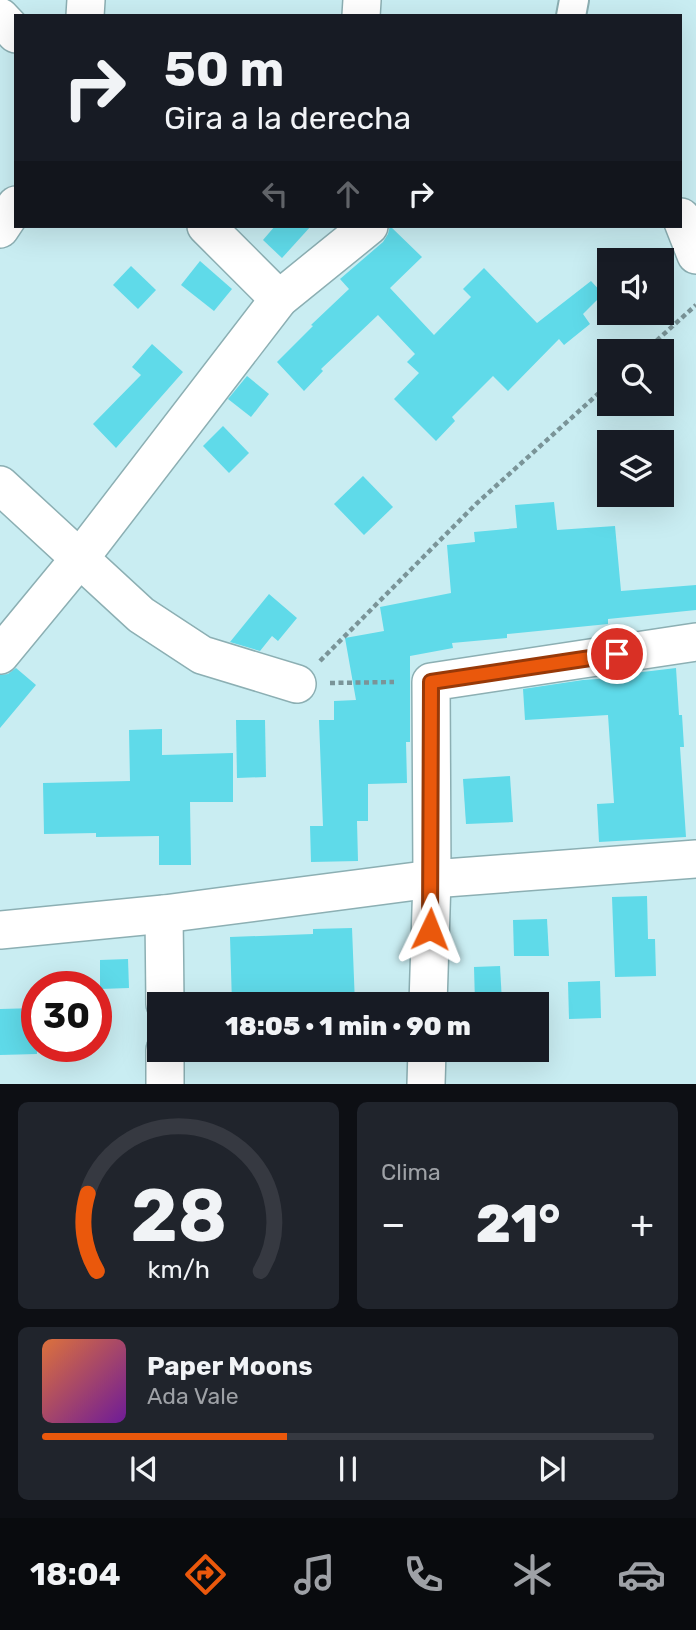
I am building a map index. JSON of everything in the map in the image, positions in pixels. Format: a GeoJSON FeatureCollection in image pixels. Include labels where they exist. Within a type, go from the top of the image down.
{"type":"FeatureCollection","features":[{"type":"Feature","properties":{"kind":"street"},"geometry":{"type":"LineString","coordinates":[[0,17],[14,32]]}},
{"type":"Feature","properties":{"kind":"street"},"geometry":{"type":"LineString","coordinates":[[0,229],[14,208]]}},
{"type":"Feature","properties":{"kind":"street"},"geometry":{"type":"LineString","coordinates":[[682,220],[696,255]]}},
{"type":"Feature","properties":{"kind":"street"},"geometry":{"type":"LineString","coordinates":[[208,228],[279,299]]}},
{"type":"Feature","properties":{"kind":"street"},"geometry":{"type":"LineString","coordinates":[[0,655],[79,558],[279,299],[367,228]]}},
{"type":"Feature","properties":{"kind":"street"},"geometry":{"type":"LineString","coordinates":[[0,485],[141,615],[202,655],[297,684]]}},
{"type":"Feature","properties":{"kind":"street"},"geometry":{"type":"LineString","coordinates":[[428,992],[432,879],[431,682],[696,642]]}},
{"type":"Feature","properties":{"kind":"street"},"geometry":{"type":"LineString","coordinates":[[0,930],[164,914],[432,879],[696,859]]}},
{"type":"Feature","properties":{"kind":"street"},"geometry":{"type":"LineString","coordinates":[[164,914],[165,992]]}},
{"type":"Feature","properties":{"kind":"street"},"geometry":{"type":"LineString","coordinates":[[165,1062],[165,1084]]}},
{"type":"Feature","properties":{"kind":"street"},"geometry":{"type":"LineString","coordinates":[[426,1084],[427,1062]]}},
{"type":"Feature","properties":{"kind":"path"},"geometry":{"type":"LineString","coordinates":[[658,339],[696,305]]}},
{"type":"Feature","properties":{"kind":"path"},"geometry":{"type":"LineString","coordinates":[[297,684],[476,504],[597,395]]}},
{"type":"Feature","properties":{"kind":"path"},"geometry":{"type":"LineString","coordinates":[[297,684],[431,682]]}},
{"type":"Feature","properties":{"kind":"building"},"geometry":{"type":"Polygon","coordinates":[[[273,228],[309,228],[282,258],[263,240],[273,228]]]}},
{"type":"Feature","properties":{"kind":"building"},"geometry":{"type":"Polygon","coordinates":[[[390,228],[392,228],[422,257],[390,288],[434,335],[471,297],[463,289],[484,268],[537,323],[591,281],[597,288],[597,300],[583,314],[590,324],[564,345],[559,339],[508,391],[493,376],[452,417],[455,421],[436,441],[394,399],[419,373],[407,362],[415,354],[378,315],[321,369],[323,371],[304,391],[277,362],[349,289],[340,279],[383,242],[390,228]]]}},
{"type":"Feature","properties":{"kind":"building"},"geometry":{"type":"Polygon","coordinates":[[[200,261],[232,289],[214,311],[181,285],[200,261]]]}},
{"type":"Feature","properties":{"kind":"building"},"geometry":{"type":"Polygon","coordinates":[[[131,266],[156,290],[138,309],[113,285],[131,266]]]}},
{"type":"Feature","properties":{"kind":"building"},"geometry":{"type":"Polygon","coordinates":[[[152,344],[183,372],[116,448],[93,424],[141,375],[132,367],[152,344]]]}},
{"type":"Feature","properties":{"kind":"building"},"geometry":{"type":"Polygon","coordinates":[[[247,376],[269,394],[251,417],[228,399],[247,376]]]}},
{"type":"Feature","properties":{"kind":"building"},"geometry":{"type":"Polygon","coordinates":[[[223,426],[249,453],[229,473],[203,446],[223,426]]]}},
{"type":"Feature","properties":{"kind":"building"},"geometry":{"type":"Polygon","coordinates":[[[363,476],[393,507],[364,535],[334,504],[363,476]]]}},
{"type":"Feature","properties":{"kind":"building"},"geometry":{"type":"Polygon","coordinates":[[[554,502],[557,530],[615,526],[621,591],[696,585],[696,610],[608,619],[608,624],[507,634],[507,638],[452,643],[453,648],[410,656],[407,783],[368,784],[368,821],[357,821],[358,861],[311,862],[310,826],[323,826],[319,720],[334,720],[334,701],[356,700],[345,638],[384,631],[380,607],[451,593],[447,545],[475,542],[474,532],[517,528],[515,505],[554,502]]]}},
{"type":"Feature","properties":{"kind":"building"},"geometry":{"type":"Polygon","coordinates":[[[269,594],[297,618],[278,641],[272,636],[260,651],[230,642],[269,594]]]}},
{"type":"Feature","properties":{"kind":"building"},"geometry":{"type":"Polygon","coordinates":[[[16,668],[36,685],[0,728],[0,675],[8,674],[16,668]]]}},
{"type":"Feature","properties":{"kind":"building"},"geometry":{"type":"Polygon","coordinates":[[[676,668],[684,747],[680,747],[686,837],[599,842],[597,804],[614,803],[608,715],[525,720],[523,689],[626,677],[626,674],[676,668]]]}},
{"type":"Feature","properties":{"kind":"building"},"geometry":{"type":"Polygon","coordinates":[[[236,720],[265,720],[266,777],[237,778],[236,720]]]}},
{"type":"Feature","properties":{"kind":"building"},"geometry":{"type":"Polygon","coordinates":[[[162,729],[162,755],[233,753],[233,802],[190,802],[191,865],[159,865],[159,836],[44,834],[43,783],[130,781],[129,730],[162,729]]]}},
{"type":"Feature","properties":{"kind":"building"},"geometry":{"type":"Polygon","coordinates":[[[510,776],[513,822],[466,824],[463,779],[510,776]]]}},
{"type":"Feature","properties":{"kind":"building"},"geometry":{"type":"Polygon","coordinates":[[[647,896],[648,939],[655,939],[656,976],[615,977],[612,897],[647,896]]]}},
{"type":"Feature","properties":{"kind":"building"},"geometry":{"type":"Polygon","coordinates":[[[547,919],[549,956],[514,956],[513,920],[547,919]]]}},
{"type":"Feature","properties":{"kind":"building"},"geometry":{"type":"Polygon","coordinates":[[[352,928],[355,992],[232,992],[230,937],[313,934],[313,929],[352,928]]]}},
{"type":"Feature","properties":{"kind":"building"},"geometry":{"type":"Polygon","coordinates":[[[128,959],[129,988],[112,989],[112,971],[100,971],[100,960],[128,959]]]}},
{"type":"Feature","properties":{"kind":"building"},"geometry":{"type":"Polygon","coordinates":[[[500,966],[501,992],[475,992],[474,967],[500,966]]]}},
{"type":"Feature","properties":{"kind":"building"},"geometry":{"type":"Polygon","coordinates":[[[600,981],[601,1018],[569,1019],[568,982],[600,981]]]}},
{"type":"Feature","properties":{"kind":"building"},"geometry":{"type":"Polygon","coordinates":[[[21,1008],[21,1054],[0,1055],[0,1009],[21,1008]]]}},
{"type":"Feature","properties":{"kind":"route"},"geometry":{"type":"LineString","coordinates":[[430,929],[431,682],[617,654]]}}]}
